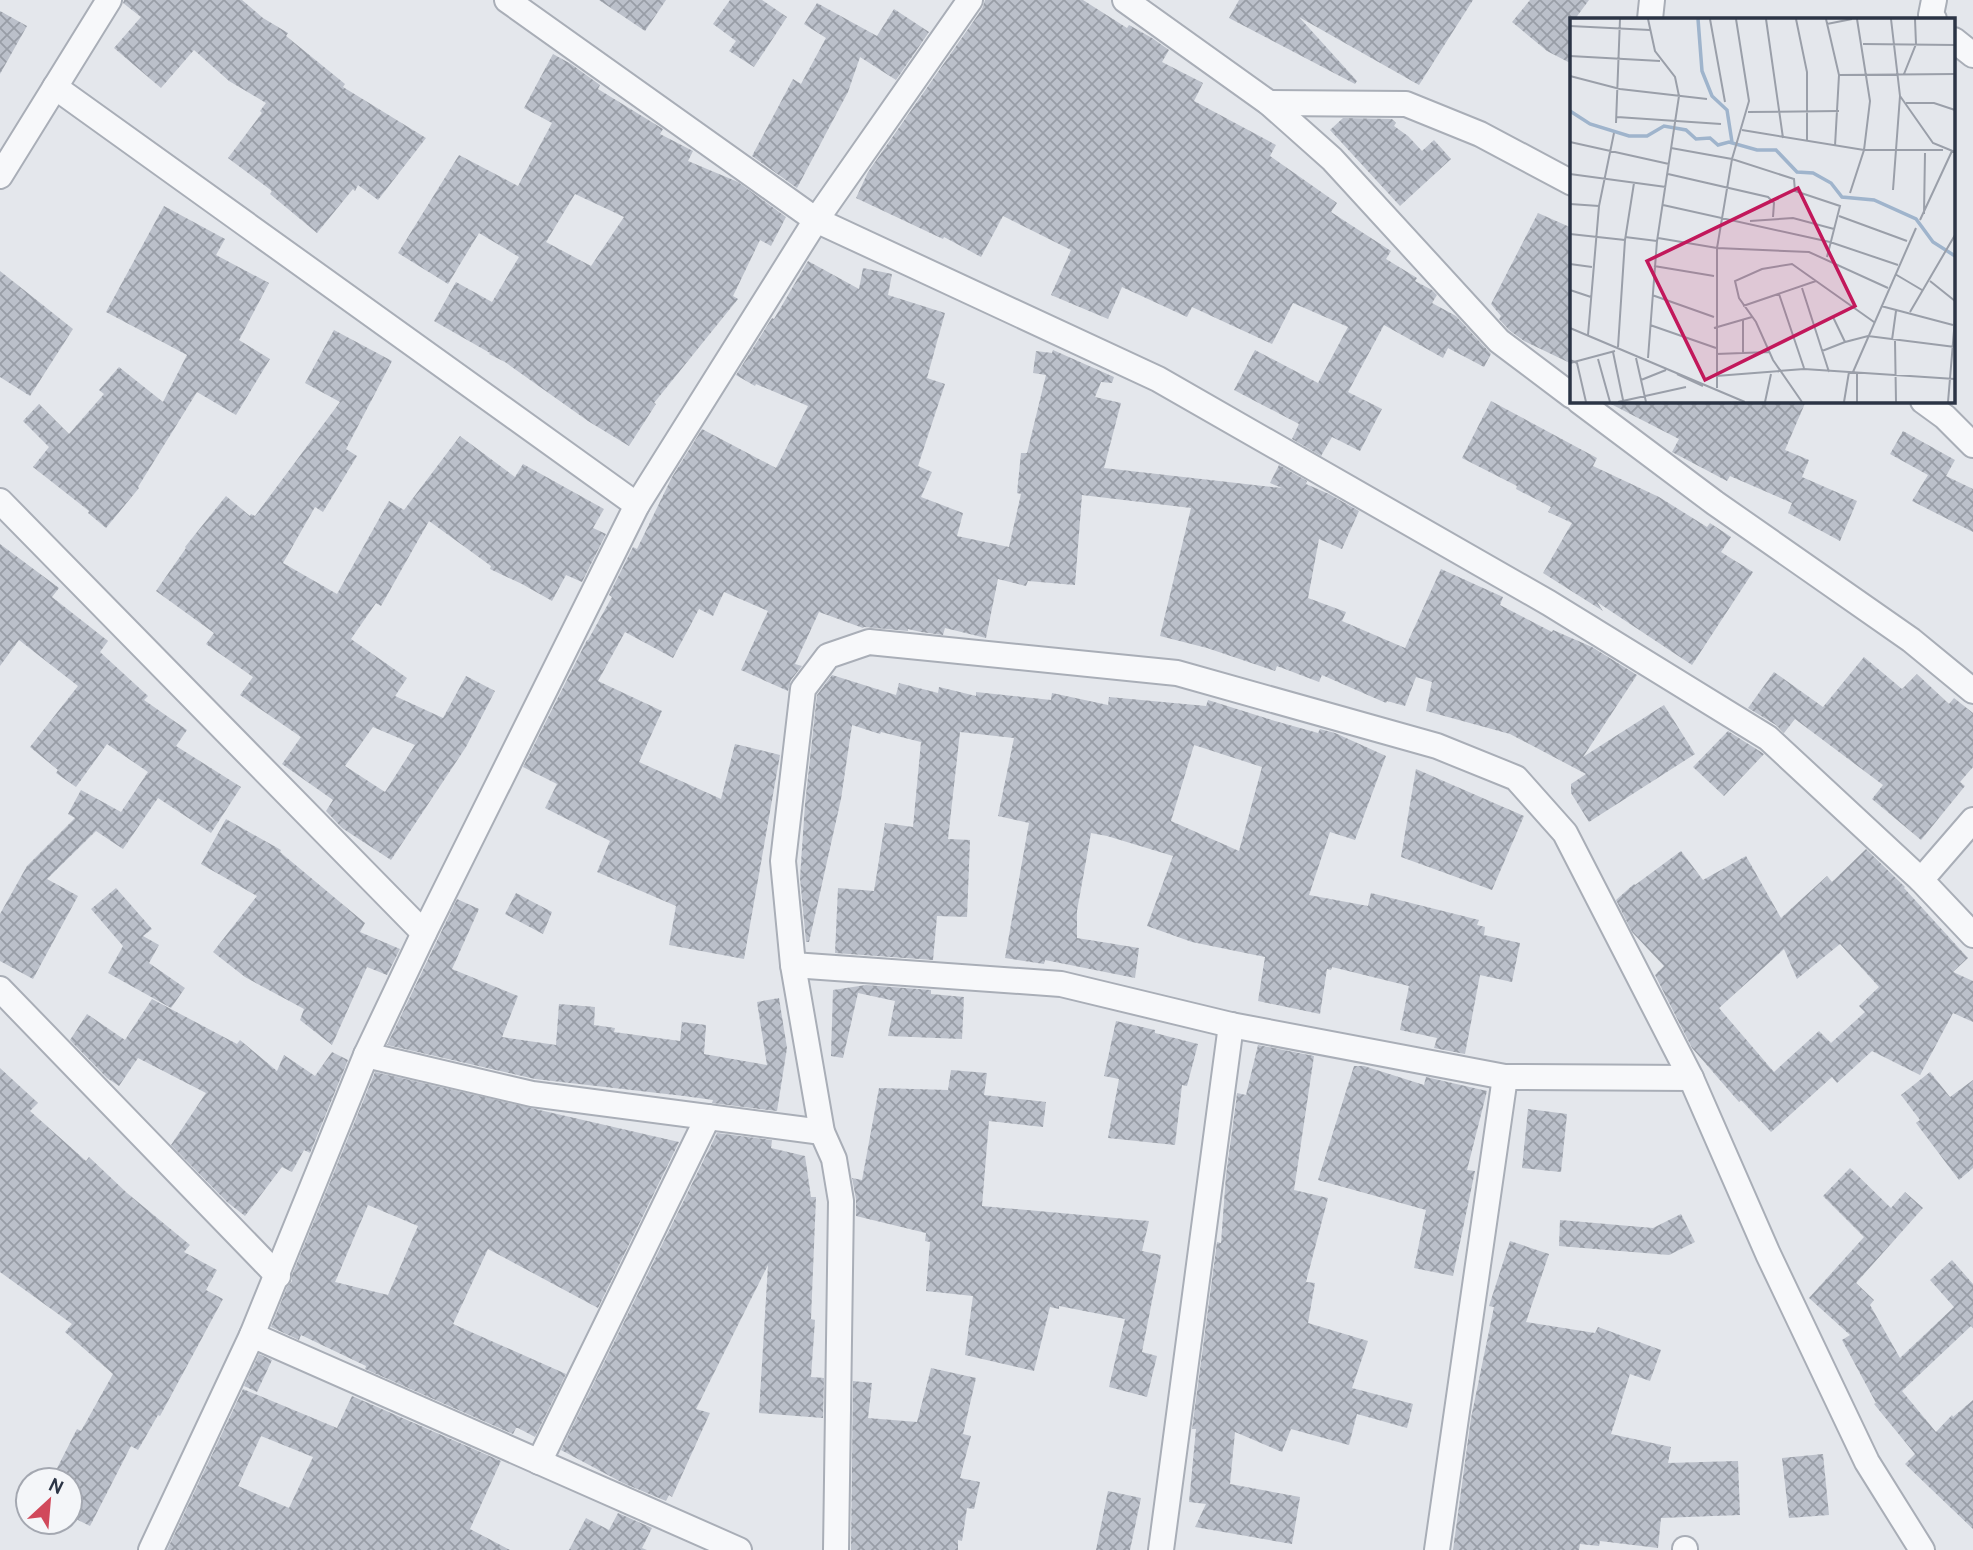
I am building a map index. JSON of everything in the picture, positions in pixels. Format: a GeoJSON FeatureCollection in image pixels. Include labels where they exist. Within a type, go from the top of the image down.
{"type":"FeatureCollection","features":[{"type":"Feature","properties":{"kind":"street"},"geometry":{"type":"LineString","coordinates":[[0,176],[109,0]]}},
{"type":"Feature","properties":{"kind":"street"},"geometry":{"type":"LineString","coordinates":[[507,0],[816,220],[1158,379],[1549,603],[1768,738],[1921,880],[1973,935]]}},
{"type":"Feature","properties":{"kind":"street"},"geometry":{"type":"LineString","coordinates":[[151,1550],[278,1276],[366,1055],[637,505],[816,220],[970,0]]}},
{"type":"Feature","properties":{"kind":"street"},"geometry":{"type":"LineString","coordinates":[[1125,0],[1269,103],[1332,159],[1499,341],[1570,394]]}},
{"type":"Feature","properties":{"kind":"street"},"geometry":{"type":"LineString","coordinates":[[1650,18],[1652,0]]}},
{"type":"Feature","properties":{"kind":"street"},"geometry":{"type":"LineString","coordinates":[[1933,18],[1931,15],[1934,0]]}},
{"type":"Feature","properties":{"kind":"street"},"geometry":{"type":"LineString","coordinates":[[1955,41],[1973,55]]}},
{"type":"Feature","properties":{"kind":"street"},"geometry":{"type":"LineString","coordinates":[[55,87],[637,505]]}},
{"type":"Feature","properties":{"kind":"street"},"geometry":{"type":"LineString","coordinates":[[1269,103],[1406,104],[1480,134],[1570,179]]}},
{"type":"Feature","properties":{"kind":"street"},"geometry":{"type":"LineString","coordinates":[[1580,402],[1715,503],[1911,640],[1973,691]]}},
{"type":"Feature","properties":{"kind":"street"},"geometry":{"type":"LineString","coordinates":[[1924,402],[1945,417],[1973,445]]}},
{"type":"Feature","properties":{"kind":"street"},"geometry":{"type":"LineString","coordinates":[[0,501],[424,933]]}},
{"type":"Feature","properties":{"kind":"street"},"geometry":{"type":"LineString","coordinates":[[836,1550],[841,1201],[834,1159],[822,1132],[793,965],[783,861],[803,689],[828,656],[869,642],[1177,673],[1437,746],[1516,778],[1565,833],[1690,1079],[1768,1254],[1867,1462],[1922,1550]]}},
{"type":"Feature","properties":{"kind":"street"},"geometry":{"type":"LineString","coordinates":[[1921,880],[1973,820]]}},
{"type":"Feature","properties":{"kind":"street"},"geometry":{"type":"LineString","coordinates":[[793,965],[1061,984],[1231,1025],[1505,1077],[1690,1079]]}},
{"type":"Feature","properties":{"kind":"street"},"geometry":{"type":"LineString","coordinates":[[0,989],[278,1276]]}},
{"type":"Feature","properties":{"kind":"street"},"geometry":{"type":"LineString","coordinates":[[1161,1550],[1231,1025]]}},
{"type":"Feature","properties":{"kind":"street"},"geometry":{"type":"LineString","coordinates":[[366,1055],[532,1094],[822,1132]]}},
{"type":"Feature","properties":{"kind":"street"},"geometry":{"type":"LineString","coordinates":[[1437,1550],[1505,1077]]}},
{"type":"Feature","properties":{"kind":"street"},"geometry":{"type":"LineString","coordinates":[[539,1462],[708,1117]]}},
{"type":"Feature","properties":{"kind":"street"},"geometry":{"type":"LineString","coordinates":[[252,1335],[739,1550]]}},
{"type":"Feature","properties":{"kind":"building"},"geometry":{"type":"Polygon","coordinates":[[[124,0],[242,0],[263,18],[288,33],[286,36],[345,84],[343,87],[426,138],[378,200],[358,185],[317,233],[270,194],[272,191],[228,158],[262,113],[260,111],[266,103],[229,81],[194,50],[161,88],[114,48],[141,17],[123,3],[124,0]]]}},
{"type":"Feature","properties":{"kind":"building"},"geometry":{"type":"Polygon","coordinates":[[[599,0],[666,0],[645,31],[599,0]]]}},
{"type":"Feature","properties":{"kind":"building"},"geometry":{"type":"Polygon","coordinates":[[[730,0],[762,0],[787,17],[754,67],[729,51],[736,41],[713,24],[730,0]]]}},
{"type":"Feature","properties":{"kind":"building"},"geometry":{"type":"Polygon","coordinates":[[[985,0],[1083,0],[1169,50],[1162,62],[1203,83],[1194,101],[1276,145],[1270,156],[1337,203],[1331,212],[1391,251],[1386,259],[1417,278],[1415,281],[1437,295],[1432,303],[1456,316],[1491,354],[1484,367],[1448,348],[1443,358],[1384,325],[1348,392],[1382,409],[1360,451],[1332,437],[1321,456],[1292,439],[1299,424],[1234,390],[1255,350],[1318,383],[1348,327],[1293,303],[1272,344],[1192,307],[1187,317],[1122,287],[1108,319],[1051,295],[1071,250],[1003,216],[981,257],[944,237],[943,239],[856,198],[868,172],[982,9],[985,0]]]}},
{"type":"Feature","properties":{"kind":"building"},"geometry":{"type":"Polygon","coordinates":[[[1239,0],[1473,0],[1419,85],[1299,17],[1357,81],[1355,84],[1229,18],[1239,0]]]}},
{"type":"Feature","properties":{"kind":"building"},"geometry":{"type":"Polygon","coordinates":[[[1530,0],[1589,0],[1576,18],[1570,18],[1570,63],[1547,51],[1512,22],[1530,0]]]}},
{"type":"Feature","properties":{"kind":"building"},"geometry":{"type":"Polygon","coordinates":[[[817,3],[877,36],[894,9],[929,32],[896,80],[860,57],[848,92],[797,188],[752,156],[793,79],[801,84],[826,38],[804,24],[817,3]]]}},
{"type":"Feature","properties":{"kind":"building"},"geometry":{"type":"Polygon","coordinates":[[[0,11],[27,26],[0,74],[0,11]]]}},
{"type":"Feature","properties":{"kind":"building"},"geometry":{"type":"Polygon","coordinates":[[[553,54],[600,85],[598,89],[663,129],[660,134],[693,151],[688,161],[738,182],[786,217],[771,246],[760,240],[733,296],[738,299],[654,403],[656,404],[629,446],[588,421],[505,362],[434,321],[456,282],[492,302],[519,257],[479,233],[448,284],[398,253],[459,155],[518,186],[552,123],[524,108],[553,54]],[[575,194],[546,242],[591,266],[624,217],[575,194]]]}},
{"type":"Feature","properties":{"kind":"building"},"geometry":{"type":"Polygon","coordinates":[[[1343,118],[1392,119],[1396,123],[1394,126],[1422,151],[1434,140],[1451,159],[1400,206],[1330,130],[1343,118]]]}},
{"type":"Feature","properties":{"kind":"building"},"geometry":{"type":"Polygon","coordinates":[[[164,206],[225,239],[216,255],[269,283],[239,340],[270,359],[236,415],[197,392],[139,488],[106,528],[88,513],[89,511],[33,467],[49,447],[23,421],[39,404],[69,434],[104,394],[99,390],[119,367],[163,402],[187,355],[106,312],[164,206]]]}},
{"type":"Feature","properties":{"kind":"building"},"geometry":{"type":"Polygon","coordinates":[[[1538,213],[1570,227],[1570,363],[1524,341],[1509,330],[1491,304],[1538,213]]]}},
{"type":"Feature","properties":{"kind":"building"},"geometry":{"type":"Polygon","coordinates":[[[808,261],[859,289],[863,268],[892,274],[888,295],[945,313],[927,378],[945,384],[918,466],[932,472],[921,497],[963,513],[957,536],[1009,547],[1021,494],[1017,493],[1021,453],[1027,453],[1046,375],[1033,373],[1036,351],[1052,353],[1053,350],[1114,377],[1112,383],[1101,382],[1095,397],[1121,403],[1104,468],[1282,488],[1270,483],[1279,465],[1307,481],[1306,484],[1359,511],[1342,549],[1319,539],[1308,598],[1346,612],[1342,621],[1405,648],[1441,569],[1503,597],[1500,605],[1552,632],[1553,630],[1592,647],[1637,675],[1583,757],[1664,705],[1695,754],[1589,822],[1571,793],[1571,784],[1586,774],[1510,734],[1426,711],[1432,682],[1416,677],[1405,706],[1387,701],[1386,703],[1322,675],[1319,682],[1277,666],[1275,671],[1207,648],[1160,636],[1191,508],[1082,495],[1075,585],[1028,581],[1026,586],[998,579],[986,638],[945,628],[943,635],[908,629],[863,628],[819,612],[795,664],[802,666],[791,680],[788,691],[741,670],[768,611],[724,592],[713,616],[699,609],[673,658],[625,632],[598,681],[662,711],[639,762],[721,799],[735,744],[780,755],[744,959],[669,945],[676,906],[597,872],[610,841],[545,808],[557,784],[523,767],[587,640],[612,597],[609,595],[633,547],[637,549],[672,477],[702,429],[776,468],[808,406],[756,384],[755,386],[736,375],[772,318],[774,319],[808,261]]]}},
{"type":"Feature","properties":{"kind":"building"},"geometry":{"type":"Polygon","coordinates":[[[0,271],[73,329],[30,396],[0,377],[0,271]]]}},
{"type":"Feature","properties":{"kind":"building"},"geometry":{"type":"Polygon","coordinates":[[[334,330],[392,361],[346,449],[357,456],[323,512],[315,507],[283,563],[337,594],[389,501],[404,510],[460,436],[515,477],[523,464],[604,509],[593,528],[606,534],[582,582],[566,575],[552,601],[490,569],[491,566],[429,521],[381,606],[376,603],[351,639],[407,678],[395,696],[443,718],[466,676],[495,691],[466,747],[391,860],[342,828],[326,811],[333,800],[282,764],[301,737],[240,695],[253,677],[206,644],[214,633],[156,591],[185,547],[226,496],[250,516],[255,516],[340,402],[305,383],[334,330]],[[373,727],[345,766],[385,792],[415,745],[373,727]]]}},
{"type":"Feature","properties":{"kind":"building"},"geometry":{"type":"Polygon","coordinates":[[[1491,401],[1597,458],[1593,466],[1659,497],[1707,527],[1710,523],[1731,537],[1721,552],[1753,572],[1692,665],[1597,602],[1603,611],[1543,573],[1572,523],[1548,512],[1551,507],[1516,489],[1517,486],[1462,458],[1491,401]]]}},
{"type":"Feature","properties":{"kind":"building"},"geometry":{"type":"Polygon","coordinates":[[[1607,402],[1806,402],[1785,450],[1809,460],[1802,477],[1857,501],[1840,541],[1788,513],[1792,503],[1730,476],[1727,481],[1672,452],[1679,439],[1607,402]]]}},
{"type":"Feature","properties":{"kind":"building"},"geometry":{"type":"Polygon","coordinates":[[[1903,431],[1955,460],[1946,476],[1973,489],[1973,532],[1912,501],[1928,475],[1890,454],[1903,431]]]}},
{"type":"Feature","properties":{"kind":"building"},"geometry":{"type":"Polygon","coordinates":[[[0,544],[59,588],[52,597],[108,641],[100,652],[148,696],[144,700],[187,730],[176,746],[241,787],[211,833],[158,798],[123,849],[96,831],[47,879],[78,896],[33,979],[0,961],[0,914],[27,866],[75,818],[68,814],[81,790],[121,812],[148,772],[107,744],[76,787],[56,773],[58,770],[30,747],[78,686],[19,640],[0,666],[0,544]]]}},
{"type":"Feature","properties":{"kind":"building"},"geometry":{"type":"Polygon","coordinates":[[[1864,657],[1902,689],[1917,674],[1949,704],[1954,698],[1973,713],[1973,767],[1960,782],[1965,786],[1921,840],[1872,799],[1883,785],[1795,719],[1784,733],[1748,708],[1774,672],[1823,707],[1864,657]]]}},
{"type":"Feature","properties":{"kind":"building"},"geometry":{"type":"Polygon","coordinates":[[[832,675],[896,695],[899,683],[938,693],[939,687],[976,696],[976,692],[1051,700],[1052,693],[1108,705],[1109,697],[1206,706],[1208,700],[1318,733],[1320,729],[1335,733],[1386,756],[1355,840],[1330,832],[1309,895],[1368,906],[1371,893],[1479,920],[1477,925],[1485,927],[1484,935],[1520,943],[1512,982],[1480,975],[1465,1054],[1434,1048],[1437,1038],[1400,1030],[1409,986],[1332,967],[1331,970],[1327,969],[1320,1014],[1258,1001],[1265,957],[1192,942],[1147,926],[1173,856],[1091,833],[1077,911],[1077,938],[1139,948],[1135,978],[1045,960],[1044,964],[1005,958],[1029,823],[998,816],[1014,738],[960,732],[948,839],[970,840],[967,917],[937,916],[933,960],[835,953],[838,888],[874,891],[885,823],[913,827],[921,742],[852,725],[841,799],[809,942],[806,942],[800,878],[817,695],[832,675]],[[1194,745],[1171,821],[1239,851],[1262,767],[1194,745]]]}},
{"type":"Feature","properties":{"kind":"building"},"geometry":{"type":"Polygon","coordinates":[[[1728,731],[1764,754],[1724,796],[1693,767],[1728,731]]]}},
{"type":"Feature","properties":{"kind":"building"},"geometry":{"type":"Polygon","coordinates":[[[1416,769],[1524,816],[1492,890],[1401,857],[1416,769]]]}},
{"type":"Feature","properties":{"kind":"building"},"geometry":{"type":"Polygon","coordinates":[[[226,819],[281,850],[280,852],[365,923],[360,932],[400,949],[387,975],[367,967],[332,1045],[300,1020],[304,1009],[245,977],[213,952],[257,896],[201,864],[226,819]]]}},
{"type":"Feature","properties":{"kind":"building"},"geometry":{"type":"Polygon","coordinates":[[[1866,849],[1905,887],[1968,958],[1953,972],[1973,981],[1973,1022],[1953,1013],[1920,1075],[1872,1051],[1837,1083],[1832,1077],[1771,1132],[1741,1100],[1739,1102],[1692,1048],[1655,975],[1664,966],[1632,932],[1616,900],[1681,851],[1703,880],[1746,856],[1781,918],[1827,876],[1832,882],[1866,849]],[[1840,944],[1797,979],[1784,949],[1719,1008],[1774,1072],[1819,1031],[1831,1043],[1865,1012],[1859,1006],[1879,987],[1840,944]]]}},
{"type":"Feature","properties":{"kind":"building"},"geometry":{"type":"Polygon","coordinates":[[[116,888],[152,929],[143,936],[159,945],[149,963],[185,988],[171,1008],[108,973],[123,946],[91,909],[116,888]]]}},
{"type":"Feature","properties":{"kind":"building"},"geometry":{"type":"Polygon","coordinates":[[[516,893],[552,912],[543,934],[505,914],[516,893]]]}},
{"type":"Feature","properties":{"kind":"building"},"geometry":{"type":"Polygon","coordinates":[[[457,899],[479,909],[452,969],[518,996],[502,1037],[556,1045],[559,1004],[595,1007],[594,1025],[615,1028],[614,1032],[680,1041],[682,1022],[706,1025],[704,1054],[767,1065],[757,1002],[779,998],[787,1048],[777,1111],[712,1103],[713,1100],[684,1096],[535,1079],[387,1045],[457,899]]]}},
{"type":"Feature","properties":{"kind":"building"},"geometry":{"type":"Polygon","coordinates":[[[866,985],[931,990],[931,994],[964,997],[962,1039],[888,1036],[895,1001],[858,993],[843,1058],[831,1056],[833,990],[866,985]]]}},
{"type":"Feature","properties":{"kind":"building"},"geometry":{"type":"Polygon","coordinates":[[[152,999],[237,1044],[240,1040],[277,1071],[284,1055],[315,1076],[332,1052],[348,1060],[310,1153],[304,1150],[292,1172],[282,1167],[245,1216],[227,1202],[171,1145],[206,1093],[138,1058],[119,1086],[107,1078],[70,1040],[87,1014],[125,1040],[152,999]]]}},
{"type":"Feature","properties":{"kind":"building"},"geometry":{"type":"Polygon","coordinates":[[[1116,1021],[1198,1044],[1187,1086],[1182,1085],[1175,1145],[1108,1138],[1119,1079],[1104,1076],[1116,1021]]]}},
{"type":"Feature","properties":{"kind":"building"},"geometry":{"type":"Polygon","coordinates":[[[1258,1045],[1314,1056],[1294,1190],[1328,1198],[1306,1282],[1315,1283],[1308,1323],[1368,1341],[1352,1388],[1413,1404],[1407,1428],[1357,1414],[1349,1445],[1291,1429],[1282,1452],[1235,1432],[1230,1484],[1300,1497],[1292,1544],[1195,1527],[1206,1504],[1189,1502],[1196,1429],[1192,1429],[1217,1242],[1221,1243],[1226,1175],[1237,1093],[1246,1095],[1258,1045]]]}},
{"type":"Feature","properties":{"kind":"building"},"geometry":{"type":"Polygon","coordinates":[[[1354,1066],[1364,1066],[1424,1085],[1426,1077],[1487,1091],[1467,1170],[1475,1171],[1453,1276],[1414,1268],[1426,1210],[1318,1180],[1354,1066]]]}},
{"type":"Feature","properties":{"kind":"building"},"geometry":{"type":"Polygon","coordinates":[[[0,1068],[38,1103],[30,1111],[86,1161],[89,1157],[127,1193],[190,1245],[184,1252],[217,1270],[206,1290],[223,1299],[160,1416],[158,1415],[138,1450],[131,1446],[90,1526],[84,1523],[84,1466],[58,1466],[77,1429],[81,1431],[113,1374],[65,1332],[72,1324],[0,1272],[0,1068]]]}},
{"type":"Feature","properties":{"kind":"building"},"geometry":{"type":"Polygon","coordinates":[[[951,1070],[987,1073],[984,1095],[1046,1102],[1043,1127],[989,1121],[982,1206],[1149,1221],[1142,1251],[1161,1255],[1142,1352],[1157,1356],[1147,1397],[1109,1387],[1125,1319],[1059,1306],[1059,1309],[1050,1307],[1034,1371],[965,1355],[973,1296],[926,1291],[930,1242],[925,1241],[926,1233],[856,1216],[852,1178],[862,1180],[879,1088],[948,1090],[951,1070]]]}},
{"type":"Feature","properties":{"kind":"building"},"geometry":{"type":"Polygon","coordinates":[[[375,1072],[679,1142],[598,1308],[488,1249],[453,1324],[566,1374],[535,1437],[518,1428],[513,1434],[365,1369],[366,1366],[301,1335],[299,1340],[271,1327],[292,1281],[292,1275],[375,1072]],[[368,1205],[335,1282],[388,1295],[418,1226],[368,1205]]]}},
{"type":"Feature","properties":{"kind":"building"},"geometry":{"type":"Polygon","coordinates":[[[1930,1072],[1950,1097],[1973,1080],[1973,1168],[1959,1180],[1916,1123],[1920,1120],[1901,1095],[1930,1072]]]}},
{"type":"Feature","properties":{"kind":"building"},"geometry":{"type":"Polygon","coordinates":[[[1528,1109],[1567,1114],[1561,1172],[1522,1168],[1528,1109]]]}},
{"type":"Feature","properties":{"kind":"building"},"geometry":{"type":"Polygon","coordinates":[[[717,1133],[772,1140],[771,1148],[805,1156],[811,1197],[816,1197],[811,1319],[815,1320],[811,1377],[824,1378],[823,1418],[759,1413],[768,1265],[696,1409],[710,1413],[672,1497],[669,1495],[666,1501],[623,1483],[561,1450],[717,1133]]]}},
{"type":"Feature","properties":{"kind":"building"},"geometry":{"type":"Polygon","coordinates":[[[1850,1168],[1891,1208],[1905,1192],[1923,1208],[1856,1283],[1874,1300],[1870,1305],[1900,1358],[1954,1307],[1930,1280],[1952,1260],[1973,1284],[1973,1328],[1971,1326],[1902,1391],[1936,1432],[1952,1415],[1953,1417],[1973,1400],[1973,1529],[1905,1464],[1915,1454],[1874,1404],[1876,1403],[1842,1340],[1850,1335],[1809,1298],[1864,1237],[1823,1196],[1850,1168]]]}},
{"type":"Feature","properties":{"kind":"building"},"geometry":{"type":"Polygon","coordinates":[[[1681,1214],[1695,1242],[1669,1255],[1559,1246],[1560,1220],[1653,1228],[1681,1214]]]}},
{"type":"Feature","properties":{"kind":"building"},"geometry":{"type":"Polygon","coordinates":[[[1510,1241],[1549,1254],[1526,1322],[1595,1333],[1598,1327],[1661,1350],[1650,1381],[1630,1374],[1611,1434],[1671,1447],[1668,1463],[1738,1461],[1740,1515],[1661,1518],[1658,1548],[1600,1541],[1599,1546],[1580,1544],[1579,1550],[1453,1550],[1471,1418],[1494,1307],[1489,1306],[1510,1241]]]}},
{"type":"Feature","properties":{"kind":"building"},"geometry":{"type":"Polygon","coordinates":[[[259,1354],[272,1360],[257,1392],[244,1386],[259,1354]]]}},
{"type":"Feature","properties":{"kind":"building"},"geometry":{"type":"Polygon","coordinates":[[[931,1368],[976,1378],[963,1434],[971,1436],[960,1478],[980,1482],[974,1509],[967,1508],[962,1541],[958,1540],[958,1550],[851,1550],[853,1381],[872,1383],[868,1418],[917,1422],[931,1368]]]}},
{"type":"Feature","properties":{"kind":"building"},"geometry":{"type":"Polygon","coordinates":[[[243,1389],[337,1428],[352,1396],[501,1461],[470,1529],[510,1550],[167,1550],[243,1389]],[[261,1436],[238,1486],[289,1508],[313,1457],[261,1436]]]}},
{"type":"Feature","properties":{"kind":"building"},"geometry":{"type":"Polygon","coordinates":[[[1823,1454],[1829,1515],[1789,1518],[1782,1458],[1823,1454]]]}},
{"type":"Feature","properties":{"kind":"building"},"geometry":{"type":"Polygon","coordinates":[[[1108,1491],[1141,1498],[1130,1550],[1096,1550],[1108,1491]]]}},
{"type":"Feature","properties":{"kind":"building"},"geometry":{"type":"Polygon","coordinates":[[[618,1513],[652,1528],[642,1548],[647,1550],[569,1550],[586,1518],[609,1530],[618,1513]]]}}]}
